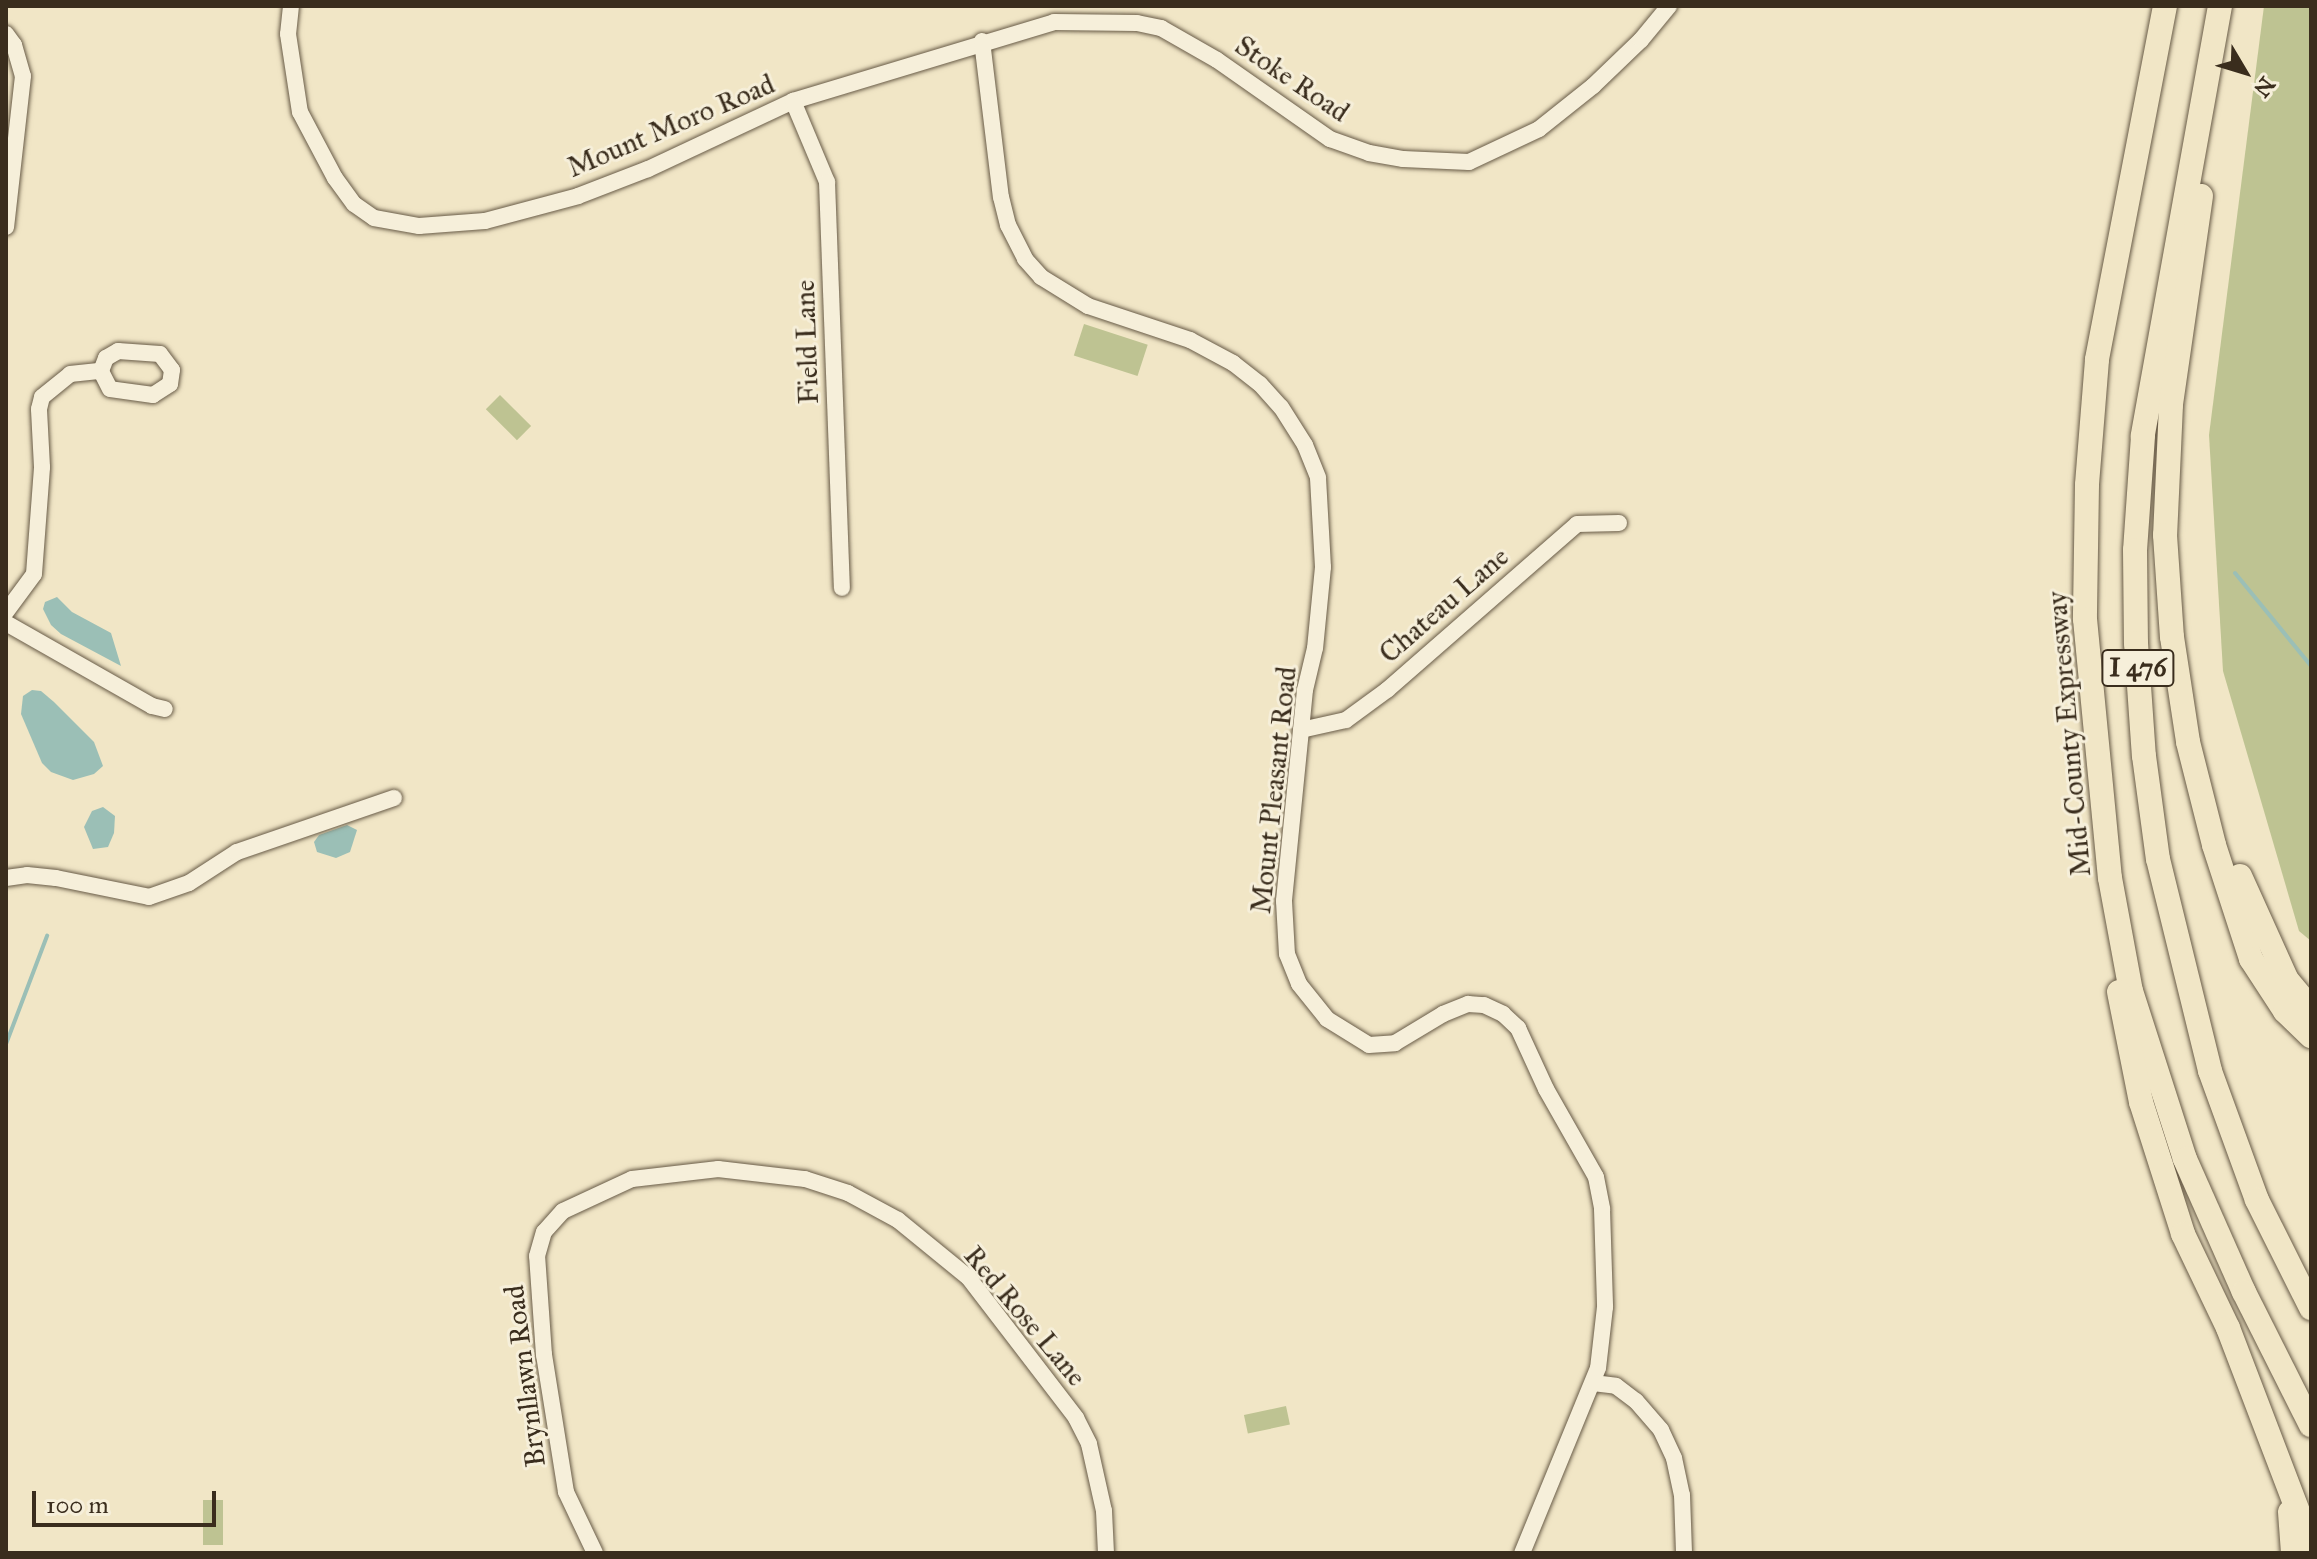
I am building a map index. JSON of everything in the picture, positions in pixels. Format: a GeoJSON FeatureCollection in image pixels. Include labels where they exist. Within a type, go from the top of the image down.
{"type":"FeatureCollection","features":[{"type":"Feature","properties":{"kind":"highway","name":"Mid-County Expressway"},"geometry":{"type":"LineString","coordinates":[[2165,6],[2097,360],[2087,485],[2085,619],[2110,878],[2131,991],[2185,1159],[2244,1292],[2311,1424]]}},
{"type":"Feature","properties":{"kind":"highway"},"geometry":{"type":"LineString","coordinates":[[2223,6],[2171,405],[2165,535],[2172,637],[2186,727],[2214,845],[2251,959],[2285,1011],[2311,1036]]}},
{"type":"Feature","properties":{"kind":"highway","name":"I 476"},"geometry":{"type":"LineString","coordinates":[[2223,6],[2143,436],[2135,550],[2142,728],[2158,859],[2210,1071],[2257,1200],[2311,1308]]}},
{"type":"Feature","properties":{"kind":"highway"},"geometry":{"type":"LineString","coordinates":[[2165,535],[2173,552],[2192,697],[2235,862],[2265,937],[2287,980],[2311,1009]]}},
{"type":"Feature","properties":{"kind":"highway"},"geometry":{"type":"LineString","coordinates":[[2110,878],[2120,1002],[2141,1102],[2183,1234],[2228,1328],[2311,1545]]}},
{"type":"Feature","properties":{"kind":"highway"},"geometry":{"type":"LineString","coordinates":[[2265,937],[2311,995]]}},
{"type":"Feature","properties":{"kind":"highway"},"geometry":{"type":"LineString","coordinates":[[2288,1486],[2293,1553]]}},
{"type":"Feature","properties":{"kind":"street","name":"Mount Moro Road"},"geometry":{"type":"LineString","coordinates":[[291,6],[288,34],[300,112],[335,178],[354,204],[374,218],[398,224],[473,223],[578,196],[648,169],[793,101],[982,41]]}},
{"type":"Feature","properties":{"kind":"street","name":"Stoke Road"},"geometry":{"type":"LineString","coordinates":[[982,41],[1054,22],[1137,23],[1161,28],[1217,60],[1330,139],[1369,153],[1403,159],[1469,162],[1539,129],[1593,86],[1641,40],[1669,6]]}},
{"type":"Feature","properties":{"kind":"street"},"geometry":{"type":"LineString","coordinates":[[6,34],[14,45],[23,76],[6,227]]}},
{"type":"Feature","properties":{"kind":"street","name":"Mount Pleasant Road"},"geometry":{"type":"LineString","coordinates":[[982,41],[1001,197],[1008,225],[1025,259],[1041,277],[1088,306],[1190,340],[1233,363],[1281,407],[1305,445],[1318,478],[1323,567],[1315,648],[1305,690],[1284,901],[1287,954],[1299,984],[1327,1019],[1369,1045],[1395,1043],[1443,1014],[1468,1004],[1484,1005],[1503,1014],[1518,1028],[1546,1089],[1596,1177],[1602,1209],[1603,1339],[1593,1383],[1522,1553]]}},
{"type":"Feature","properties":{"kind":"street","name":"Field Lane"},"geometry":{"type":"LineString","coordinates":[[793,101],[827,182],[842,588]]}},
{"type":"Feature","properties":{"kind":"street"},"geometry":{"type":"LineString","coordinates":[[6,612],[34,574],[42,467],[39,409],[42,397],[70,374],[101,371]]}},
{"type":"Feature","properties":{"kind":"street","name":"Chateau Lane"},"geometry":{"type":"LineString","coordinates":[[1301,730],[1346,720],[1387,690],[1577,524],[1619,523]]}},
{"type":"Feature","properties":{"kind":"street"},"geometry":{"type":"LineString","coordinates":[[6,623],[152,706],[165,709]]}},
{"type":"Feature","properties":{"kind":"street"},"geometry":{"type":"LineString","coordinates":[[6,878],[27,875],[56,878],[149,897],[189,883],[237,852],[394,798]]}},
{"type":"Feature","properties":{"kind":"street","name":"Red Rose Lane"},"geometry":{"type":"LineString","coordinates":[[669,1173],[718,1169],[762,1172],[844,1191],[898,1220],[968,1277],[1076,1418],[1089,1444],[1104,1511],[1106,1553]]}},
{"type":"Feature","properties":{"kind":"street","name":"Brynllawn Road"},"geometry":{"type":"LineString","coordinates":[[595,1553],[566,1492],[544,1355],[537,1256],[544,1232],[563,1211],[632,1179],[669,1173]]}},
{"type":"Feature","properties":{"kind":"street"},"geometry":{"type":"LineString","coordinates":[[1593,1383],[1616,1386],[1636,1401],[1661,1430],[1674,1458],[1682,1495],[1684,1553]]}},
{"type":"Feature","properties":{"kind":"green space"},"geometry":{"type":"Polygon","coordinates":[[[2264,6],[2311,6],[2311,941],[2299,931],[2223,671],[2209,435],[2264,6]]]}},
{"type":"Feature","properties":{"kind":"green space"},"geometry":{"type":"Polygon","coordinates":[[[1084,324],[1148,345],[1138,376],[1074,355],[1084,324]]]}},
{"type":"Feature","properties":{"kind":"green space"},"geometry":{"type":"Polygon","coordinates":[[[500,395],[531,426],[517,440],[486,409],[500,395]]]}},
{"type":"Feature","properties":{"kind":"green space"},"geometry":{"type":"Polygon","coordinates":[[[1286,1406],[1290,1425],[1248,1434],[1244,1415],[1286,1406]]]}},
{"type":"Feature","properties":{"kind":"green space"},"geometry":{"type":"Polygon","coordinates":[[[203,1500],[223,1500],[223,1545],[203,1545],[203,1500]]]}},
{"type":"Feature","properties":{"kind":"water"},"geometry":{"type":"Polygon","coordinates":[[[57,597],[72,612],[111,633],[121,666],[61,634],[51,625],[43,609],[45,602],[57,597]]]}},
{"type":"Feature","properties":{"kind":"water"},"geometry":{"type":"Polygon","coordinates":[[[32,690],[41,691],[94,742],[103,766],[94,774],[73,780],[51,772],[42,763],[21,714],[23,696],[32,690]]]}},
{"type":"Feature","properties":{"kind":"water"},"geometry":{"type":"Polygon","coordinates":[[[103,807],[115,816],[114,833],[108,847],[93,849],[84,827],[92,811],[103,807]]]}},
{"type":"Feature","properties":{"kind":"water"},"geometry":{"type":"Polygon","coordinates":[[[347,825],[357,830],[350,852],[336,858],[317,852],[314,842],[319,835],[347,825]]]}},
{"type":"Feature","properties":{"kind":"waterway"},"geometry":{"type":"LineString","coordinates":[[2235,573],[2311,666]]}},
{"type":"Feature","properties":{"kind":"waterway"},"geometry":{"type":"LineString","coordinates":[[6,1044],[47,936]]}}]}
